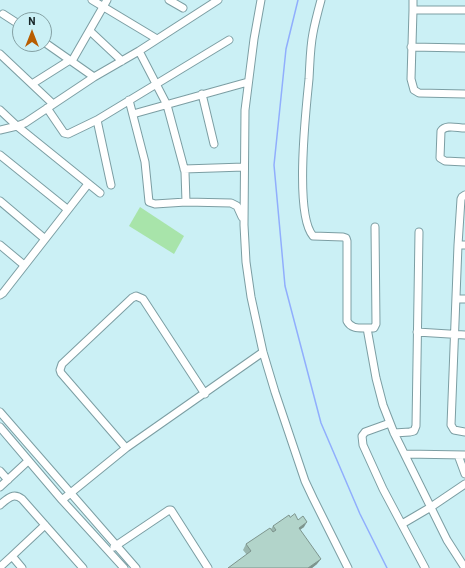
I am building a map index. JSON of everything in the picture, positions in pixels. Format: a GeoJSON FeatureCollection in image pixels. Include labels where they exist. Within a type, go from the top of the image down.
{"type":"FeatureCollection","features":[{"type":"Feature","properties":{"kind":"street"},"geometry":{"type":"LineString","coordinates":[[92,0],[157,39]]}},
{"type":"Feature","properties":{"kind":"street"},"geometry":{"type":"LineString","coordinates":[[32,84],[71,61],[107,0]]}},
{"type":"Feature","properties":{"kind":"street"},"geometry":{"type":"LineString","coordinates":[[169,0],[183,8]]}},
{"type":"Feature","properties":{"kind":"street"},"geometry":{"type":"LineString","coordinates":[[0,130],[17,126],[94,76],[139,52],[210,2],[218,0]]}},
{"type":"Feature","properties":{"kind":"street"},"geometry":{"type":"LineString","coordinates":[[261,0],[254,39],[245,110],[244,225],[251,297],[263,352],[277,399],[305,481],[348,568]]}},
{"type":"Feature","properties":{"kind":"street"},"geometry":{"type":"LineString","coordinates":[[321,0],[313,34],[304,125],[303,164],[305,208],[308,226],[313,236],[346,238],[347,321],[349,325],[353,327],[374,328],[376,324],[376,227]]}},
{"type":"Feature","properties":{"kind":"street"},"geometry":{"type":"LineString","coordinates":[[413,0],[411,79],[414,90],[419,93],[465,94]]}},
{"type":"Feature","properties":{"kind":"street"},"geometry":{"type":"LineString","coordinates":[[413,10],[465,10]]}},
{"type":"Feature","properties":{"kind":"street"},"geometry":{"type":"LineString","coordinates":[[3,14],[12,20]]}},
{"type":"Feature","properties":{"kind":"street"},"geometry":{"type":"LineString","coordinates":[[90,31],[122,61]]}},
{"type":"Feature","properties":{"kind":"street"},"geometry":{"type":"LineString","coordinates":[[0,54],[32,84],[50,106],[64,133],[68,134],[97,120],[229,40]]}},
{"type":"Feature","properties":{"kind":"street"},"geometry":{"type":"LineString","coordinates":[[411,47],[465,48]]}},
{"type":"Feature","properties":{"kind":"street"},"geometry":{"type":"LineString","coordinates":[[52,48],[94,76]]}},
{"type":"Feature","properties":{"kind":"street"},"geometry":{"type":"LineString","coordinates":[[139,52],[167,105],[184,169],[186,202]]}},
{"type":"Feature","properties":{"kind":"street"},"geometry":{"type":"LineString","coordinates":[[133,114],[248,82]]}},
{"type":"Feature","properties":{"kind":"street"},"geometry":{"type":"LineString","coordinates":[[202,94],[214,144]]}},
{"type":"Feature","properties":{"kind":"street"},"geometry":{"type":"LineString","coordinates":[[129,100],[146,167],[149,202],[154,204],[186,202],[235,204],[239,208],[244,225]]}},
{"type":"Feature","properties":{"kind":"street"},"geometry":{"type":"LineString","coordinates":[[0,110],[17,126],[100,193]]}},
{"type":"Feature","properties":{"kind":"street"},"geometry":{"type":"LineString","coordinates":[[97,120],[111,185]]}},
{"type":"Feature","properties":{"kind":"street"},"geometry":{"type":"LineString","coordinates":[[465,128],[446,127],[442,129],[439,154],[440,158],[445,161],[465,162]]}},
{"type":"Feature","properties":{"kind":"street"},"geometry":{"type":"LineString","coordinates":[[0,155],[68,210]]}},
{"type":"Feature","properties":{"kind":"street"},"geometry":{"type":"LineString","coordinates":[[184,169],[244,167]]}},
{"type":"Feature","properties":{"kind":"street"},"geometry":{"type":"LineString","coordinates":[[0,295],[88,184]]}},
{"type":"Feature","properties":{"kind":"street"},"geometry":{"type":"LineString","coordinates":[[465,195],[461,199],[461,245],[454,334],[451,425],[454,430],[465,432]]}},
{"type":"Feature","properties":{"kind":"street"},"geometry":{"type":"LineString","coordinates":[[0,201],[45,239]]}},
{"type":"Feature","properties":{"kind":"street"},"geometry":{"type":"LineString","coordinates":[[394,433],[410,432],[414,430],[416,426],[419,232]]}},
{"type":"Feature","properties":{"kind":"street"},"geometry":{"type":"LineString","coordinates":[[0,245],[24,265]]}},
{"type":"Feature","properties":{"kind":"street"},"geometry":{"type":"LineString","coordinates":[[126,448],[60,370],[62,364],[132,298],[136,296],[143,298],[205,394]]}},
{"type":"Feature","properties":{"kind":"street"},"geometry":{"type":"LineString","coordinates":[[456,299],[465,299]]}},
{"type":"Feature","properties":{"kind":"street"},"geometry":{"type":"LineString","coordinates":[[367,328],[376,378],[383,404],[394,433],[447,540],[465,568]]}},
{"type":"Feature","properties":{"kind":"street"},"geometry":{"type":"LineString","coordinates":[[417,332],[465,335]]}},
{"type":"Feature","properties":{"kind":"street"},"geometry":{"type":"LineString","coordinates":[[62,500],[126,448],[263,352]]}},
{"type":"Feature","properties":{"kind":"street"},"geometry":{"type":"LineString","coordinates":[[0,412],[136,568]]}},
{"type":"Feature","properties":{"kind":"street"},"geometry":{"type":"LineString","coordinates":[[390,423],[365,432],[362,436],[363,445],[383,488],[425,568]]}},
{"type":"Feature","properties":{"kind":"street"},"geometry":{"type":"LineString","coordinates":[[0,428],[62,500],[124,568]]}},
{"type":"Feature","properties":{"kind":"street"},"geometry":{"type":"LineString","coordinates":[[404,454],[461,455],[465,474]]}},
{"type":"Feature","properties":{"kind":"street"},"geometry":{"type":"LineString","coordinates":[[0,487],[28,461]]}},
{"type":"Feature","properties":{"kind":"street"},"geometry":{"type":"LineString","coordinates":[[0,471],[8,480]]}},
{"type":"Feature","properties":{"kind":"street"},"geometry":{"type":"LineString","coordinates":[[402,524],[465,484]]}},
{"type":"Feature","properties":{"kind":"street"},"geometry":{"type":"LineString","coordinates":[[0,505],[9,497],[17,495],[83,568]]}},
{"type":"Feature","properties":{"kind":"street"},"geometry":{"type":"LineString","coordinates":[[109,550],[169,510],[173,513],[208,568]]}},
{"type":"Feature","properties":{"kind":"street"},"geometry":{"type":"LineString","coordinates":[[0,567],[45,525]]}},
{"type":"Feature","properties":{"kind":"street"},"geometry":{"type":"LineString","coordinates":[[12,556],[22,568]]}},
{"type":"Feature","properties":{"kind":"green space"},"geometry":{"type":"Polygon","coordinates":[[[140,207],[184,236],[174,254],[129,226],[140,207]]]}},
{"type":"Feature","properties":{"kind":"building"},"geometry":{"type":"Polygon","coordinates":[[[295,514],[298,520],[303,516],[307,522],[299,528],[321,559],[308,568],[228,568],[251,551],[246,544],[270,528],[273,532],[276,530],[273,526],[289,515],[290,517],[295,514]]]}},
{"type":"Feature","properties":{"kind":"waterway"},"geometry":{"type":"LineString","coordinates":[[298,0],[286,49],[274,165],[285,286],[321,423],[360,514],[387,568]]}}]}
